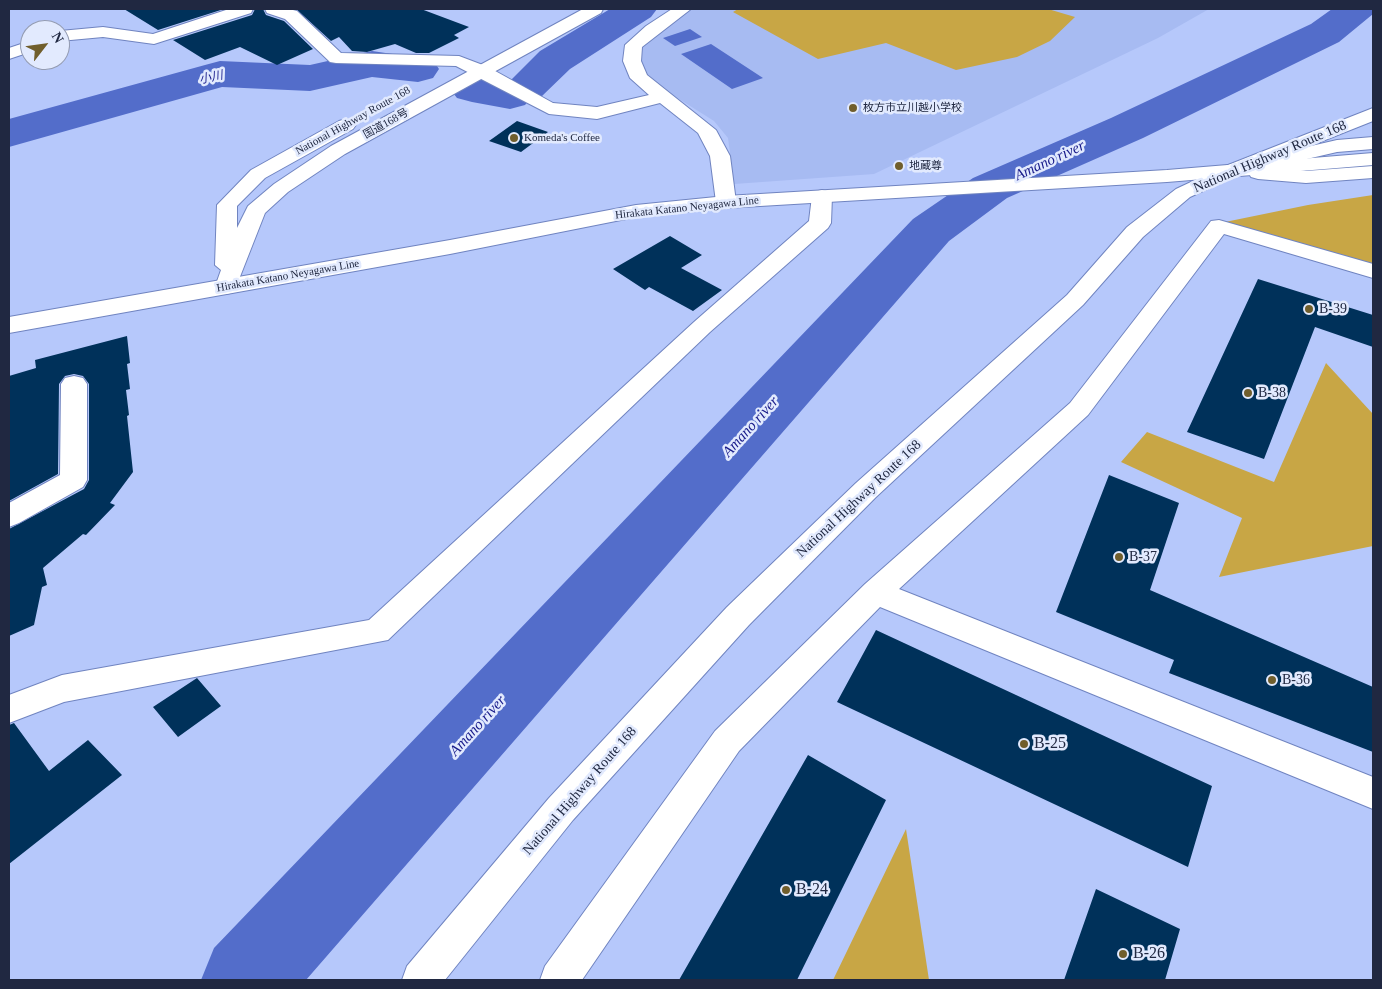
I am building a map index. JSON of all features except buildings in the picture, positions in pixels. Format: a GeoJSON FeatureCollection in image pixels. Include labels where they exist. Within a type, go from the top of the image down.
{"type":"FeatureCollection","features":[{"type":"Feature","properties":{"kind":"main road"},"geometry":{"type":"LineString","coordinates":[[70,35],[103,32],[154,39],[245,9]]}},
{"type":"Feature","properties":{"kind":"main road"},"geometry":{"type":"LineString","coordinates":[[274,9],[291,16],[336,58],[459,61],[482,71],[549,108],[597,113],[664,97]]}},
{"type":"Feature","properties":{"kind":"main road"},"geometry":{"type":"LineString","coordinates":[[517,31],[559,9]]}},
{"type":"Feature","properties":{"kind":"main road","name":"国道168号"},"geometry":{"type":"LineString","coordinates":[[226,286],[255,210],[282,188],[338,150],[595,9]]}},
{"type":"Feature","properties":{"kind":"main road"},"geometry":{"type":"LineString","coordinates":[[683,9],[634,45],[632,61],[639,78],[706,130],[720,156],[726,202]]}},
{"type":"Feature","properties":{"kind":"main road"},"geometry":{"type":"LineString","coordinates":[[428,78],[484,48]]}},
{"type":"Feature","properties":{"kind":"main road","name":"National Highway Route 168"},"geometry":{"type":"LineString","coordinates":[[421,980],[561,809],[738,616],[866,490],[1075,300],[1135,232],[1183,193],[1230,171],[1373,114]]}},
{"type":"Feature","properties":{"kind":"main road","name":"National Highway Route 168"},"geometry":{"type":"LineString","coordinates":[[226,286],[227,205],[258,174],[364,115]]}},
{"type":"Feature","properties":{"kind":"main road"},"geometry":{"type":"LineString","coordinates":[[1230,171],[1337,146],[1373,143]]}},
{"type":"Feature","properties":{"kind":"main road","name":"Hirakata Katano Neyagawa Line"},"geometry":{"type":"LineString","coordinates":[[9,325],[636,211],[726,202],[1167,176],[1373,159]]}},
{"type":"Feature","properties":{"kind":"main road"},"geometry":{"type":"LineString","coordinates":[[1230,171],[1306,177],[1373,172]]}},
{"type":"Feature","properties":{"kind":"main road"},"geometry":{"type":"LineString","coordinates":[[9,709],[62,689],[377,631],[702,327],[820,223],[822,196]]}},
{"type":"Feature","properties":{"kind":"main road"},"geometry":{"type":"LineString","coordinates":[[559,980],[727,741],[876,592],[1079,409],[1219,226],[1373,271]]}},
{"type":"Feature","properties":{"kind":"main road"},"geometry":{"type":"LineString","coordinates":[[9,516],[72,480],[74,384]]}},
{"type":"Feature","properties":{"kind":"main road"},"geometry":{"type":"LineString","coordinates":[[876,592],[1373,793]]}},
{"type":"Feature","properties":{"kind":"shaded area","name":"枚方市立川越小学校"},"geometry":{"type":"Polygon","coordinates":[[[690,9],[1209,9],[1158,38],[874,174],[734,184],[728,138],[714,121],[644,77],[639,47],[656,31],[690,9]]]}},
{"type":"Feature","properties":{"kind":"shaded area"},"geometry":{"type":"Polygon","coordinates":[[[738,9],[1048,9],[1075,17],[1050,41],[1017,57],[956,70],[886,43],[818,59],[733,12],[738,9]]]}},
{"type":"Feature","properties":{"kind":"shaded area"},"geometry":{"type":"Polygon","coordinates":[[[1373,195],[1373,265],[1225,222],[1308,205],[1373,195]]]}},
{"type":"Feature","properties":{"kind":"shaded area"},"geometry":{"type":"Polygon","coordinates":[[[1326,363],[1373,414],[1373,546],[1219,577],[1242,518],[1121,462],[1147,432],[1274,482],[1326,363]]]}},
{"type":"Feature","properties":{"kind":"shaded area"},"geometry":{"type":"Polygon","coordinates":[[[906,829],[929,980],[833,980],[906,829]]]}},
{"type":"Feature","properties":{"kind":"water"},"geometry":{"type":"Polygon","coordinates":[[[690,29],[702,37],[675,46],[663,38],[690,29]]]}},
{"type":"Feature","properties":{"kind":"water"},"geometry":{"type":"Polygon","coordinates":[[[711,44],[763,78],[732,89],[681,54],[711,44]]]}},
{"type":"Feature","properties":{"kind":"waterway","name":"小川"},"geometry":{"type":"LineString","coordinates":[[527,87],[555,60],[637,9]]}},
{"type":"Feature","properties":{"kind":"waterway","name":"Amano river"},"geometry":{"type":"LineString","coordinates":[[246,980],[931,230],[990,188],[1127,128],[1325,33],[1357,9]]}},
{"type":"Feature","properties":{"kind":"waterway","name":"小川"},"geometry":{"type":"LineString","coordinates":[[9,133],[220,74],[310,78],[372,64],[418,69]]}},
{"type":"Feature","properties":{"kind":"waterway","name":"小川"},"geometry":{"type":"LineString","coordinates":[[472,89],[510,96]]}},
{"type":"Feature","properties":{"kind":"place","name":"枚方市立川越小学校"},"geometry":{"type":"Point","coordinates":[853,108]}},
{"type":"Feature","properties":{"kind":"place","name":"Komeda's Coffee"},"geometry":{"type":"Point","coordinates":[514,138]}},
{"type":"Feature","properties":{"kind":"place","name":"地蔵尊"},"geometry":{"type":"Point","coordinates":[899,166]}},
{"type":"Feature","properties":{"kind":"place","name":"B-39"},"geometry":{"type":"Point","coordinates":[1309,309]}},
{"type":"Feature","properties":{"kind":"place","name":"B-38"},"geometry":{"type":"Point","coordinates":[1248,393]}},
{"type":"Feature","properties":{"kind":"place","name":"B-37"},"geometry":{"type":"Point","coordinates":[1119,557]}},
{"type":"Feature","properties":{"kind":"place","name":"B-36"},"geometry":{"type":"Point","coordinates":[1272,680]}},
{"type":"Feature","properties":{"kind":"place","name":"B-25"},"geometry":{"type":"Point","coordinates":[1024,744]}},
{"type":"Feature","properties":{"kind":"place","name":"B-24"},"geometry":{"type":"Point","coordinates":[786,890]}},
{"type":"Feature","properties":{"kind":"place","name":"B-26"},"geometry":{"type":"Point","coordinates":[1123,954]}}]}
